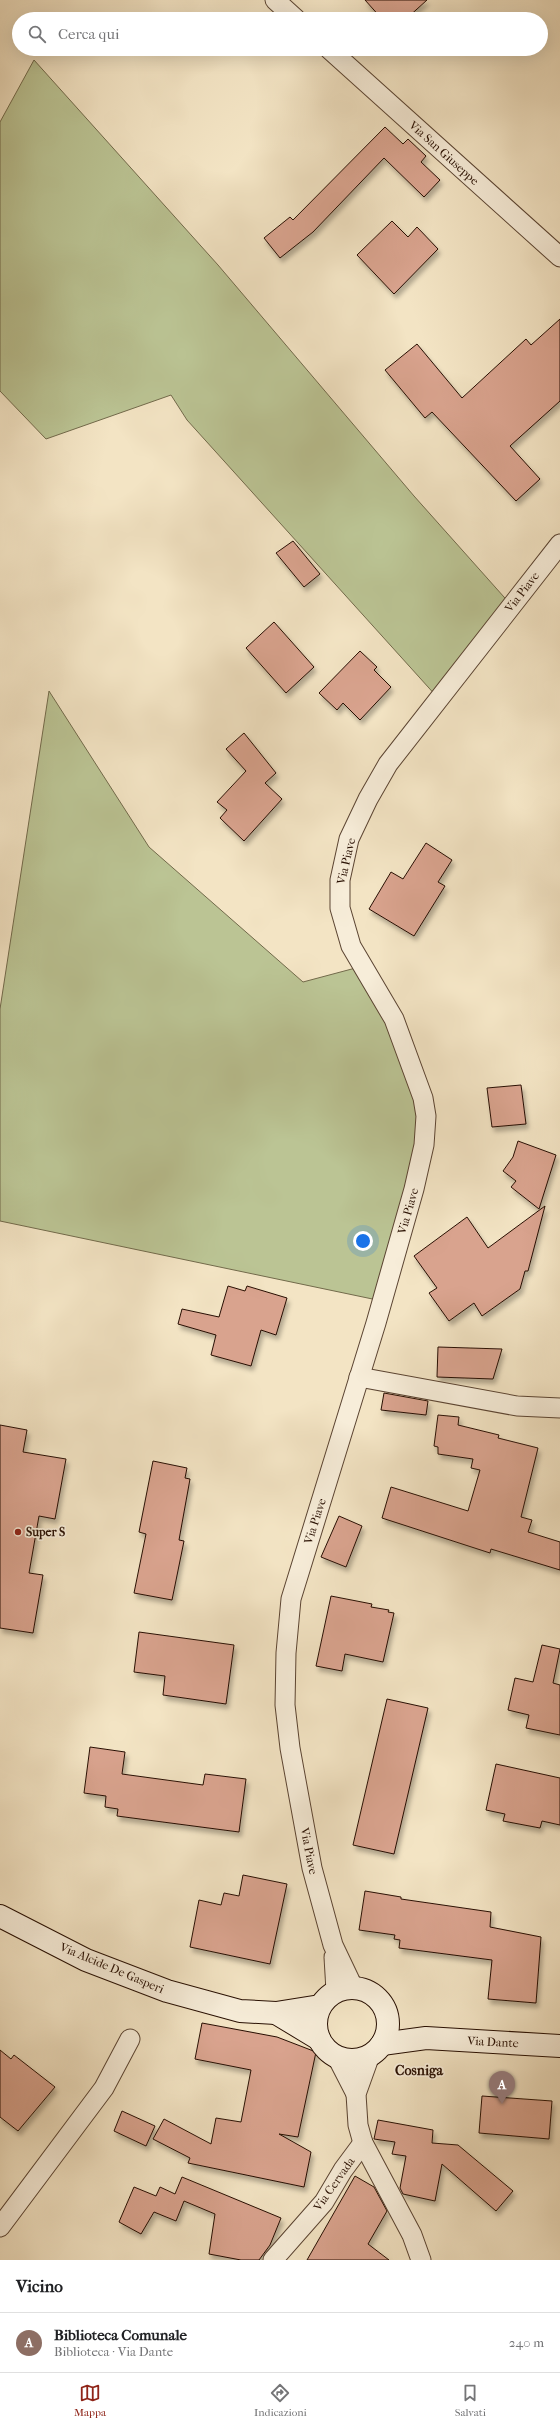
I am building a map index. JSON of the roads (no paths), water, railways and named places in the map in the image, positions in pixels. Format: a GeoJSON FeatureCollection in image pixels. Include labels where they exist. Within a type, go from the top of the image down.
{"type":"FeatureCollection","features":[{"type":"Feature","properties":{"kind":"street"},"geometry":{"type":"LineString","coordinates":[[275,0],[288,12]]}},
{"type":"Feature","properties":{"kind":"street","name":"Via San Giuseppe"},"geometry":{"type":"LineString","coordinates":[[337,56],[560,257]]}},
{"type":"Feature","properties":{"kind":"street","name":"Via Piave"},"geometry":{"type":"LineString","coordinates":[[344,1989],[312,1868],[290,1748],[285,1705],[286,1653],[291,1599],[359,1377],[414,1189],[424,1146],[426,1116],[423,1098],[394,1019],[351,946],[340,908],[340,880],[349,839],[368,799],[404,742],[560,544]]}},
{"type":"Feature","properties":{"kind":"street"},"geometry":{"type":"LineString","coordinates":[[359,1377],[517,1406],[560,1408]]}},
{"type":"Feature","properties":{"kind":"street","name":"Via Alcide De Gasperi"},"geometry":{"type":"LineString","coordinates":[[0,1916],[86,1960],[141,1982],[240,2011],[276,2013],[320,2006]]}},
{"type":"Feature","properties":{"kind":"street"},"geometry":{"type":"LineString","coordinates":[[356,2094],[337,2057],[330,2052],[319,2039],[316,2028],[316,2017],[320,2006],[326,1997],[344,1989],[364,1989],[375,1996],[383,2005],[388,2016],[387,2031],[376,2049],[356,2094],[356,2113],[363,2143],[412,2235],[420,2260]]}},
{"type":"Feature","properties":{"kind":"street","name":"Via Alcide De Gasperi"},"geometry":{"type":"LineString","coordinates":[[276,2013],[319,2039]]}},
{"type":"Feature","properties":{"kind":"street","name":"Via Dante"},"geometry":{"type":"LineString","coordinates":[[388,2016],[426,2038]]}},
{"type":"Feature","properties":{"kind":"street","name":"Via Dante"},"geometry":{"type":"LineString","coordinates":[[376,2049],[426,2038],[560,2046]]}},
{"type":"Feature","properties":{"kind":"street"},"geometry":{"type":"LineString","coordinates":[[3,2215],[104,2088],[130,2039]]}},
{"type":"Feature","properties":{"kind":"street"},"geometry":{"type":"LineString","coordinates":[[337,2057],[359,2059],[376,2049]]}},
{"type":"Feature","properties":{"kind":"street","name":"Via Cervada"},"geometry":{"type":"LineString","coordinates":[[273,2260],[324,2202],[343,2170],[363,2143]]}},
{"type":"Feature","properties":{"kind":"place","name":"Super S"},"geometry":{"type":"Point","coordinates":[18,1532]}},
{"type":"Feature","properties":{"kind":"place","name":"Biblioteca Comunale"},"geometry":{"type":"Point","coordinates":[502,2104]}},
{"type":"Feature","properties":{"kind":"district","name":"Cosniga"},"geometry":{"type":"Point","coordinates":[419,2070]}}]}
